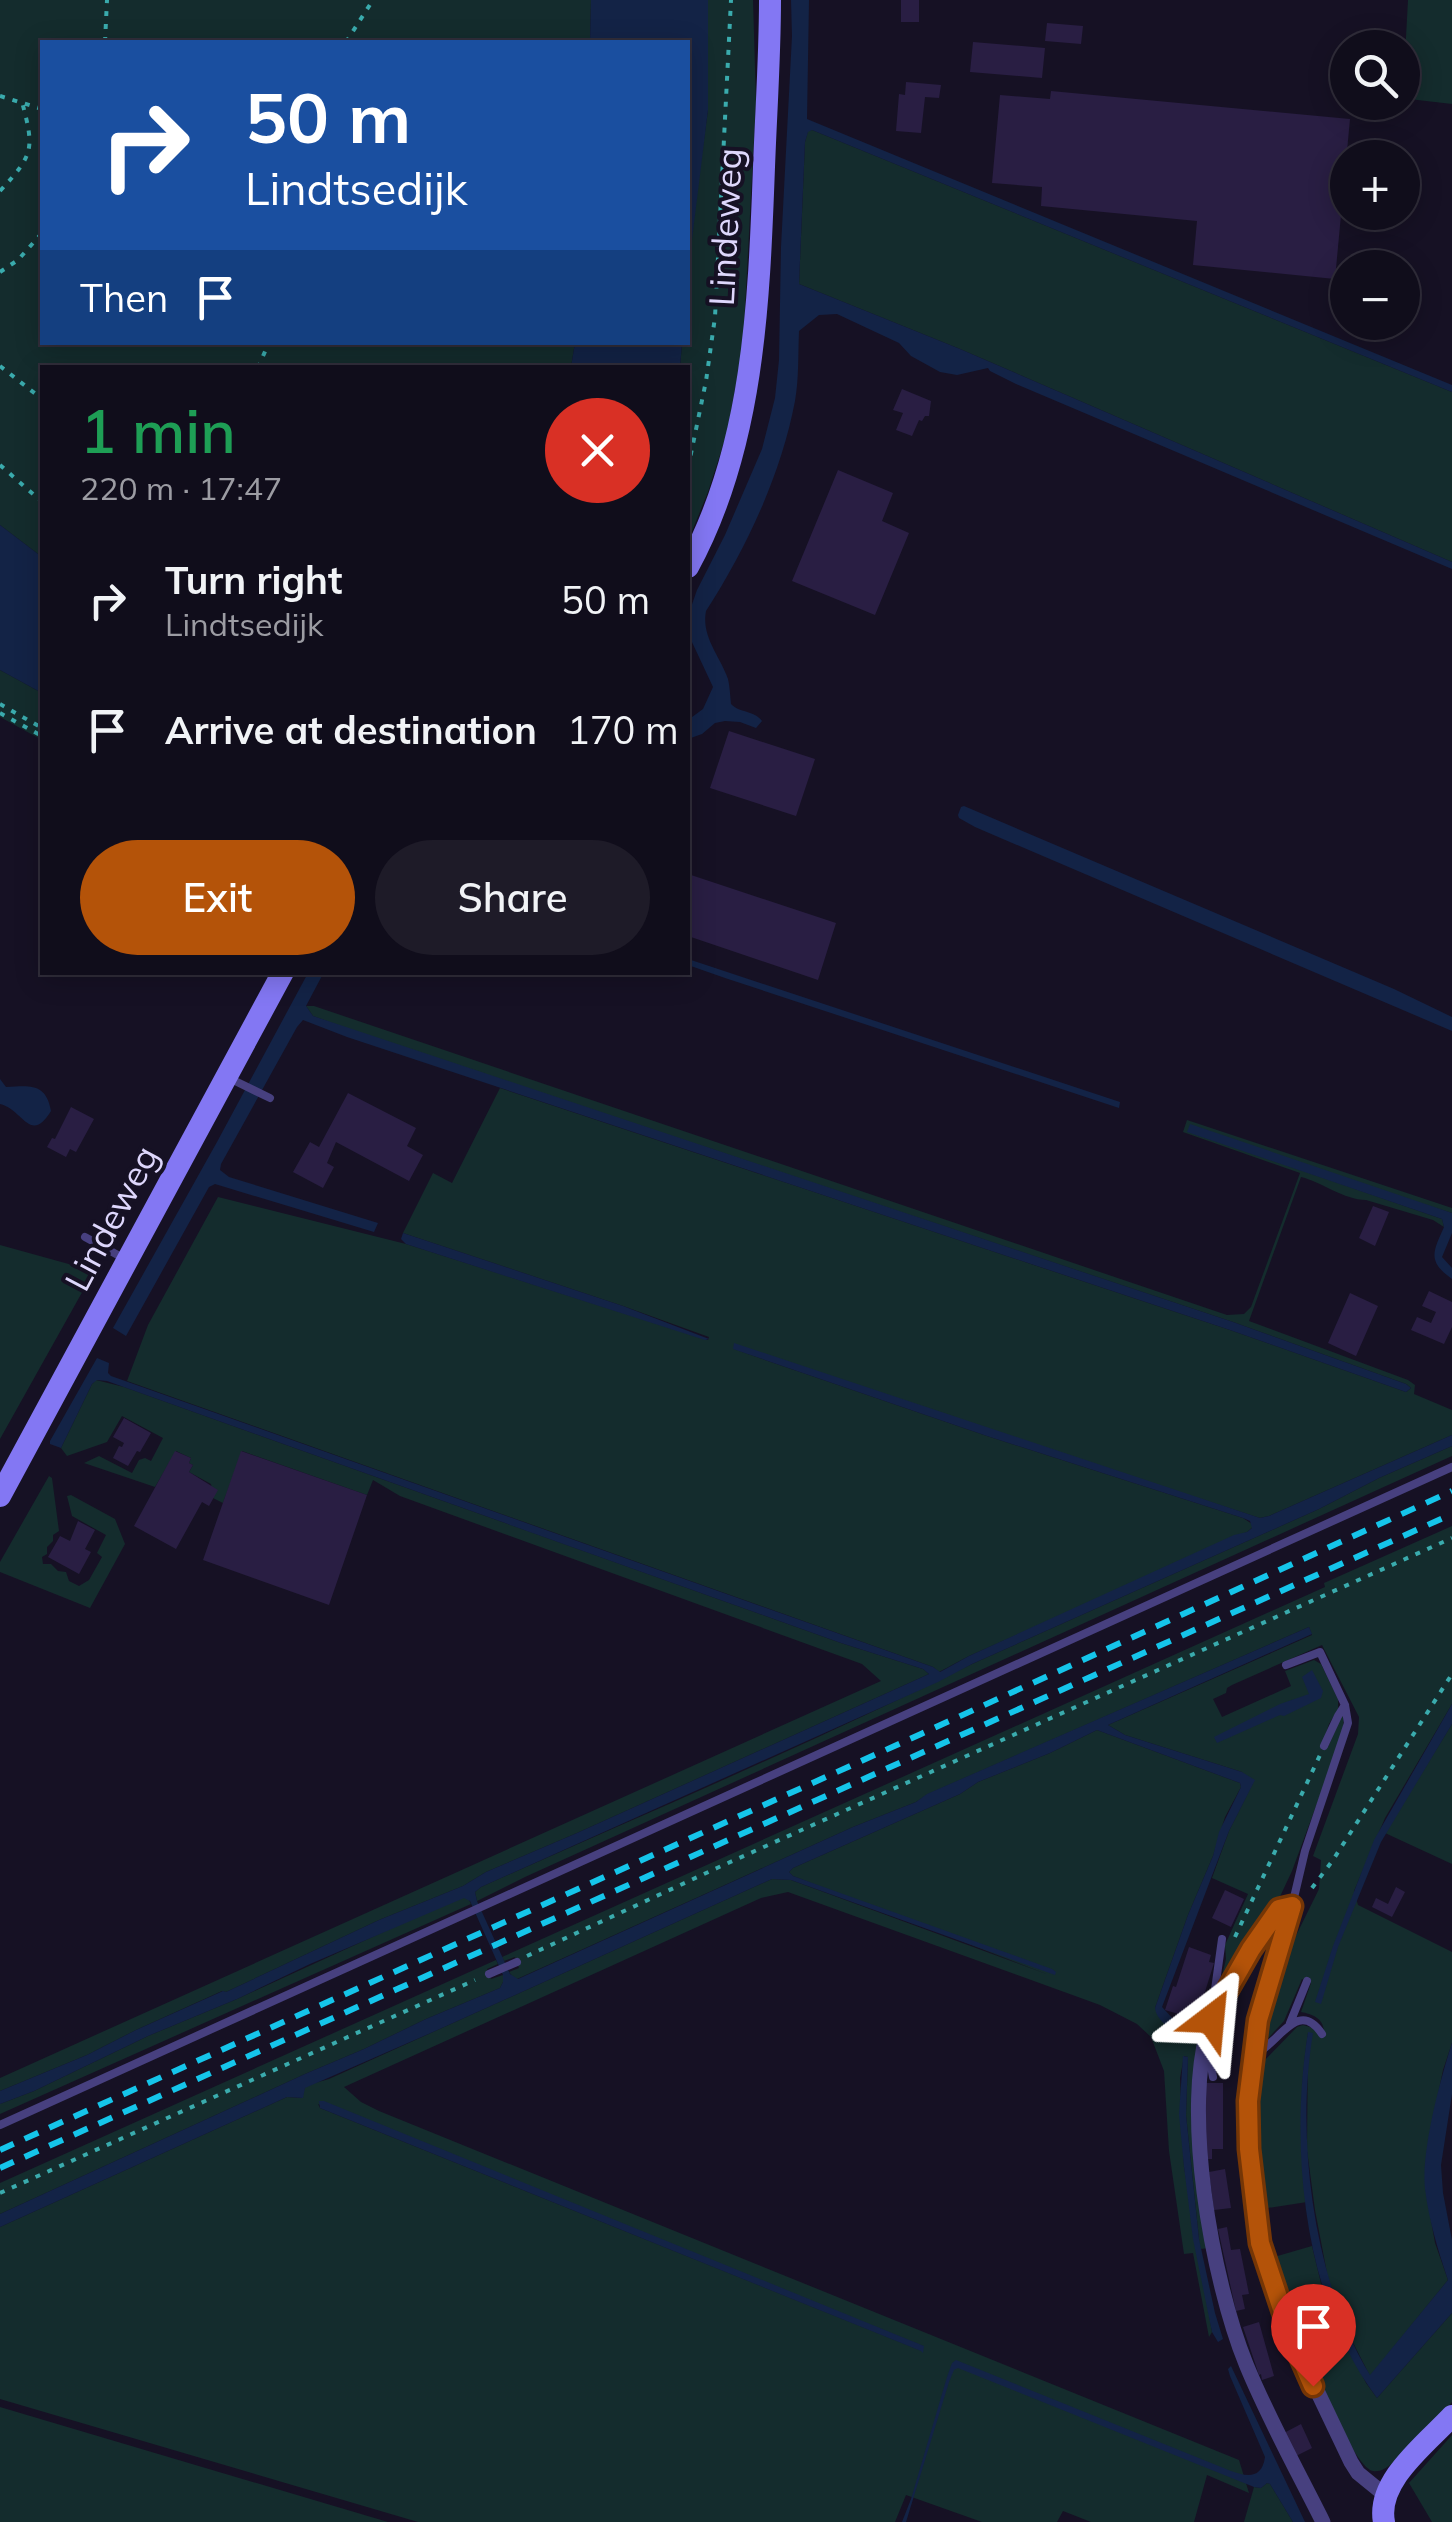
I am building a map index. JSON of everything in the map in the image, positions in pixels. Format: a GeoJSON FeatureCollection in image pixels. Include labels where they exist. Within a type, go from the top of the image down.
{"type":"FeatureCollection","features":[{"type":"Feature","properties":{"kind":"main road","name":"Lindeweg"},"geometry":{"type":"LineString","coordinates":[[690,562],[726,480],[750,357],[762,230],[770,0]]}},
{"type":"Feature","properties":{"kind":"main road","name":"Lindeweg"},"geometry":{"type":"LineString","coordinates":[[0,1496],[128,1260],[235,1081],[282,975]]}},
{"type":"Feature","properties":{"kind":"main road"},"geometry":{"type":"LineString","coordinates":[[1384,2522],[1384,2496],[1392,2480],[1452,2416]]}},
{"type":"Feature","properties":{"kind":"street"},"geometry":{"type":"LineString","coordinates":[[1292,1906],[1279,1909],[1211,2019],[1198,2079],[1199,2135],[1214,2248],[1228,2309],[1272,2422],[1323,2522]]}},
{"type":"Feature","properties":{"kind":"street"},"geometry":{"type":"LineString","coordinates":[[1292,1906],[1264,1994],[1252,2055],[1250,2176],[1260,2243],[1291,2336],[1336,2432],[1358,2472],[1384,2496]]}},
{"type":"Feature","properties":{"kind":"lane"},"geometry":{"type":"LineString","coordinates":[[235,1081],[266,1096]]}},
{"type":"Feature","properties":{"kind":"lane"},"geometry":{"type":"LineString","coordinates":[[85,1238],[128,1260]]}},
{"type":"Feature","properties":{"kind":"lane"},"geometry":{"type":"LineString","coordinates":[[0,2125],[1452,1467]]}},
{"type":"Feature","properties":{"kind":"lane"},"geometry":{"type":"LineString","coordinates":[[1286,1665],[1320,1652],[1346,1705],[1348,1723],[1304,1851],[1292,1906]]}},
{"type":"Feature","properties":{"kind":"lane"},"geometry":{"type":"LineString","coordinates":[[1324,1746],[1346,1705]]}},
{"type":"Feature","properties":{"kind":"lane"},"geometry":{"type":"LineString","coordinates":[[1211,2019],[1223,1955],[1222,1939]]}},
{"type":"Feature","properties":{"kind":"lane"},"geometry":{"type":"LineString","coordinates":[[489,1974],[517,1962]]}},
{"type":"Feature","properties":{"kind":"lane"},"geometry":{"type":"LineString","coordinates":[[1252,2055],[1269,2046],[1289,2024],[1306,1981]]}},
{"type":"Feature","properties":{"kind":"lane"},"geometry":{"type":"LineString","coordinates":[[1289,2024],[1297,2020],[1308,2022],[1322,2034]]}},
{"type":"Feature","properties":{"kind":"lane"},"geometry":{"type":"LineString","coordinates":[[1206,2041],[1212,2077]]}},
{"type":"Feature","properties":{"kind":"path"},"geometry":{"type":"LineString","coordinates":[[104,40],[107,0]]}},
{"type":"Feature","properties":{"kind":"path"},"geometry":{"type":"LineString","coordinates":[[347,40],[374,0]]}},
{"type":"Feature","properties":{"kind":"path"},"geometry":{"type":"LineString","coordinates":[[690,460],[716,318],[732,0]]}},
{"type":"Feature","properties":{"kind":"path"},"geometry":{"type":"LineString","coordinates":[[0,96],[40,108]]}},
{"type":"Feature","properties":{"kind":"path"},"geometry":{"type":"LineString","coordinates":[[0,191],[26,163],[30,145],[22,102]]}},
{"type":"Feature","properties":{"kind":"path"},"geometry":{"type":"LineString","coordinates":[[0,272],[18,260],[40,235]]}},
{"type":"Feature","properties":{"kind":"path"},"geometry":{"type":"LineString","coordinates":[[0,366],[40,397]]}},
{"type":"Feature","properties":{"kind":"path"},"geometry":{"type":"LineString","coordinates":[[0,465],[40,500]]}},
{"type":"Feature","properties":{"kind":"path"},"geometry":{"type":"LineString","coordinates":[[0,704],[40,727]]}},
{"type":"Feature","properties":{"kind":"path"},"geometry":{"type":"LineString","coordinates":[[0,713],[40,735]]}},
{"type":"Feature","properties":{"kind":"path"},"geometry":{"type":"LineString","coordinates":[[517,1962],[717,1868],[1452,1538]]}},
{"type":"Feature","properties":{"kind":"path"},"geometry":{"type":"LineString","coordinates":[[1292,1906],[1310,1891],[1326,1869],[1452,1674]]}},
{"type":"Feature","properties":{"kind":"path"},"geometry":{"type":"LineString","coordinates":[[1223,1955],[1249,1909],[1324,1746]]}},
{"type":"Feature","properties":{"kind":"path"},"geometry":{"type":"LineString","coordinates":[[0,2193],[489,1974]]}},
{"type":"Feature","properties":{"kind":"green space"},"geometry":{"type":"Polygon","coordinates":[[[0,0],[591,0],[590,40],[40,40],[40,345],[575,345],[571,365],[40,365],[40,555],[0,525],[0,0]]]}},
{"type":"Feature","properties":{"kind":"green space"},"geometry":{"type":"Polygon","coordinates":[[[708,0],[753,0],[756,102],[743,346],[727,433],[690,536],[690,365],[680,365],[682,345],[690,345],[690,241],[708,110],[708,0]]]}},
{"type":"Feature","properties":{"kind":"green space"},"geometry":{"type":"Polygon","coordinates":[[[1408,0],[1452,0],[1452,104],[1420,100],[1420,30],[1406,30],[1408,0]]]}},
{"type":"Feature","properties":{"kind":"green space"},"geometry":{"type":"Polygon","coordinates":[[[812,130],[1452,392],[1452,562],[960,349],[799,284],[805,142],[812,130]]]}},
{"type":"Feature","properties":{"kind":"green space"},"geometry":{"type":"Polygon","coordinates":[[[0,670],[40,692],[40,739],[0,717],[0,670]]]}},
{"type":"Feature","properties":{"kind":"green space"},"geometry":{"type":"Polygon","coordinates":[[[306,1006],[1227,1315],[1244,1314],[1251,1307],[1300,1173],[1183,1132],[1187,1120],[1452,1208],[1452,1213],[1188,1131],[1442,1219],[1444,1227],[1301,1177],[1249,1321],[1408,1380],[1415,1385],[1414,1394],[1452,1410],[1452,1435],[1260,1518],[733,1349],[1252,1524],[1247,1532],[939,1672],[127,1381],[148,1325],[218,1197],[406,1244],[708,1340],[709,1337],[623,1306],[403,1233],[433,1173],[452,1183],[500,1088],[1406,1392],[1411,1388],[1233,1322],[349,1029],[313,1016],[306,1006]]]}},
{"type":"Feature","properties":{"kind":"green space"},"geometry":{"type":"Polygon","coordinates":[[[0,1245],[94,1271],[0,1439],[0,1245]]]}},
{"type":"Feature","properties":{"kind":"green space"},"geometry":{"type":"Polygon","coordinates":[[[96,1380],[929,1674],[0,2091],[0,2078],[881,1681],[862,1664],[400,1496],[373,1480],[367,1495],[242,1451],[223,1503],[213,1498],[211,1484],[189,1472],[191,1458],[176,1451],[155,1487],[84,1463],[99,1456],[132,1473],[139,1460],[151,1461],[163,1438],[122,1416],[107,1442],[67,1456],[61,1448],[96,1380]]]}},
{"type":"Feature","properties":{"kind":"green space"},"geometry":{"type":"Polygon","coordinates":[[[1452,1446],[1452,1456],[477,1901],[475,1892],[481,1887],[790,1750],[1452,1446]]]}},
{"type":"Feature","properties":{"kind":"green space"},"geometry":{"type":"Polygon","coordinates":[[[49,1476],[59,1531],[42,1557],[43,1564],[66,1572],[69,1581],[79,1586],[89,1580],[102,1557],[97,1553],[106,1535],[72,1516],[67,1496],[71,1495],[115,1519],[125,1544],[90,1608],[0,1572],[0,1562],[49,1476]]]}},
{"type":"Feature","properties":{"kind":"green space"},"geometry":{"type":"Polygon","coordinates":[[[1452,1526],[1452,1704],[1385,1818],[1354,1891],[1358,1905],[1452,1952],[1452,2043],[1435,2109],[1425,2186],[1435,2243],[1448,2280],[1370,2376],[1337,2311],[1315,2210],[1307,2150],[1308,2033],[1302,2118],[1307,2202],[1261,2209],[1255,2101],[1258,2067],[1297,2027],[1324,2031],[1316,2017],[1301,2012],[1311,1983],[1302,1979],[1284,2021],[1261,2046],[1282,1964],[1319,1889],[1321,1860],[1313,1856],[1358,1734],[1359,1717],[1322,1645],[1232,1685],[1213,1699],[1222,1717],[1291,1686],[1285,1671],[1314,1660],[1321,1664],[1338,1699],[1338,1709],[1322,1745],[1328,1747],[1344,1716],[1336,1752],[1292,1871],[1276,1905],[1220,1984],[1225,1945],[1248,1894],[1212,1878],[1229,1831],[1253,1783],[1242,1772],[1125,1735],[1108,1725],[1312,1635],[1309,1627],[517,1979],[509,1972],[519,1968],[515,1957],[504,1961],[502,1957],[1325,1587],[1324,1583],[1452,1526]]]}},
{"type":"Feature","properties":{"kind":"green space"},"geometry":{"type":"Polygon","coordinates":[[[1452,1724],[1452,1864],[1385,1833],[1452,1724]]]}},
{"type":"Feature","properties":{"kind":"green space"},"geometry":{"type":"Polygon","coordinates":[[[1097,1730],[1240,1783],[1155,2008],[1182,2041],[1199,2039],[1196,2056],[1210,2248],[1200,2249],[1186,2115],[1188,2057],[1184,2056],[1180,2078],[1184,2167],[1212,2332],[1209,2337],[1193,2253],[1184,2254],[1169,2151],[1164,2071],[1151,2037],[1137,2024],[1100,2005],[788,1892],[761,1898],[344,2087],[379,2111],[1239,2460],[1249,2493],[1207,2475],[1194,2522],[1091,2522],[1063,2511],[1057,2522],[982,2522],[906,2495],[895,2522],[418,2522],[0,2399],[0,2227],[287,2097],[302,2098],[308,2085],[329,2079],[772,1879],[791,1880],[1049,1975],[789,1872],[960,1794],[978,1782],[1097,1730]],[[318,2104],[922,2351],[923,2346],[318,2104]]]}},
{"type":"Feature","properties":{"kind":"green space"},"geometry":{"type":"Polygon","coordinates":[[[464,1897],[471,1904],[0,2114],[0,2104],[464,1897]]]}},
{"type":"Feature","properties":{"kind":"green space"},"geometry":{"type":"Polygon","coordinates":[[[496,1960],[498,1964],[487,1969],[491,1979],[503,1975],[500,1988],[0,2214],[0,2183],[496,1960]]]}},
{"type":"Feature","properties":{"kind":"green space"},"geometry":{"type":"Polygon","coordinates":[[[1312,2246],[1325,2300],[1377,2398],[1452,2313],[1452,2402],[1409,2451],[1382,2470],[1373,2471],[1364,2465],[1353,2450],[1288,2307],[1274,2257],[1312,2246]]]}},
{"type":"Feature","properties":{"kind":"green space"},"geometry":{"type":"Polygon","coordinates":[[[0,2407],[388,2522],[0,2522],[0,2407]]]}},
{"type":"Feature","properties":{"kind":"green space"},"geometry":{"type":"Polygon","coordinates":[[[1452,2435],[1452,2522],[1432,2522],[1409,2483],[1452,2435]]]}},
{"type":"Feature","properties":{"kind":"green space"},"geometry":{"type":"Polygon","coordinates":[[[1267,2483],[1293,2522],[1244,2522],[1254,2487],[1261,2488],[1267,2483]]]}},
{"type":"Feature","properties":{"kind":"water"},"geometry":{"type":"Polygon","coordinates":[[[591,0],[708,0],[708,110],[690,256],[690,40],[590,40],[591,0]]]}},
{"type":"Feature","properties":{"kind":"water"},"geometry":{"type":"Polygon","coordinates":[[[791,0],[809,0],[807,119],[1330,335],[1330,340],[1343,340],[1452,385],[1452,392],[812,130],[805,142],[799,284],[960,349],[1452,562],[1452,569],[1016,384],[988,368],[957,375],[940,372],[911,356],[899,343],[837,314],[819,315],[799,331],[795,401],[771,484],[748,537],[706,611],[706,629],[728,679],[731,704],[762,721],[756,728],[740,722],[715,723],[690,738],[690,719],[703,709],[713,687],[691,640],[690,610],[762,449],[775,398],[791,0]]]}},
{"type":"Feature","properties":{"kind":"water"},"geometry":{"type":"Polygon","coordinates":[[[575,345],[682,345],[680,365],[571,365],[575,345]]]}},
{"type":"Feature","properties":{"kind":"water"},"geometry":{"type":"Polygon","coordinates":[[[0,525],[40,555],[40,692],[0,670],[0,525]]]}},
{"type":"Feature","properties":{"kind":"water"},"geometry":{"type":"Polygon","coordinates":[[[964,806],[1394,989],[1452,1017],[1452,1031],[975,827],[959,818],[964,806]]]}},
{"type":"Feature","properties":{"kind":"water"},"geometry":{"type":"Polygon","coordinates":[[[690,960],[1120,1102],[1119,1108],[690,966],[690,960]]]}},
{"type":"Feature","properties":{"kind":"water"},"geometry":{"type":"Polygon","coordinates":[[[307,975],[322,975],[306,1006],[313,1016],[1233,1322],[1411,1388],[1406,1392],[303,1020],[220,1170],[229,1177],[378,1223],[374,1232],[215,1184],[209,1187],[126,1336],[113,1328],[307,975]]]}},
{"type":"Feature","properties":{"kind":"water"},"geometry":{"type":"Polygon","coordinates":[[[0,1079],[6,1087],[41,1090],[51,1111],[44,1121],[32,1125],[0,1104],[0,1079]]]}},
{"type":"Feature","properties":{"kind":"water"},"geometry":{"type":"Polygon","coordinates":[[[1190,1124],[1452,1213],[1452,1233],[1442,1257],[1452,1268],[1452,1279],[1439,1267],[1435,1256],[1444,1227],[1442,1219],[1187,1132],[1190,1124]]]}},
{"type":"Feature","properties":{"kind":"water"},"geometry":{"type":"Polygon","coordinates":[[[403,1233],[623,1306],[709,1339],[406,1244],[401,1239],[403,1233]]]}},
{"type":"Feature","properties":{"kind":"water"},"geometry":{"type":"Polygon","coordinates":[[[734,1343],[1260,1518],[1452,1435],[1452,1446],[1319,1509],[475,1892],[510,1974],[518,1979],[1309,1627],[1312,1634],[1108,1725],[1125,1735],[1242,1772],[1255,1780],[1229,1831],[1162,2007],[1189,2040],[1182,2041],[1159,2018],[1155,2008],[1240,1783],[1097,1730],[789,1872],[1052,1969],[1055,1975],[791,1880],[772,1879],[305,2088],[303,2098],[287,2097],[0,2227],[0,2214],[500,1988],[503,1975],[470,1901],[464,1898],[148,2036],[34,2091],[0,2104],[0,2091],[929,1674],[107,1381],[92,1384],[61,1448],[50,1444],[97,1358],[109,1363],[111,1376],[940,1672],[1252,1528],[1250,1521],[1243,1518],[733,1349],[734,1343]]]}},
{"type":"Feature","properties":{"kind":"water"},"geometry":{"type":"Polygon","coordinates":[[[1312,1670],[1323,1691],[1321,1698],[1217,1743],[1214,1737],[1309,1694],[1302,1677],[1312,1670]]]}},
{"type":"Feature","properties":{"kind":"water"},"geometry":{"type":"Polygon","coordinates":[[[1452,1704],[1452,1724],[1381,1842],[1338,1947],[1321,2004],[1315,2002],[1374,1840],[1452,1704]]]}},
{"type":"Feature","properties":{"kind":"water"},"geometry":{"type":"Polygon","coordinates":[[[1308,2032],[1313,2033],[1306,2118],[1314,2209],[1335,2298],[1370,2375],[1448,2280],[1429,2212],[1425,2173],[1432,2116],[1452,2043],[1452,2094],[1441,2165],[1452,2240],[1452,2313],[1377,2398],[1352,2359],[1333,2316],[1308,2223],[1300,2125],[1308,2032]]]}},
{"type":"Feature","properties":{"kind":"water"},"geometry":{"type":"Polygon","coordinates":[[[1183,2056],[1188,2057],[1186,2115],[1199,2239],[1223,2339],[1218,2342],[1212,2332],[1193,2239],[1184,2167],[1179,2114],[1183,2056]]]}},
{"type":"Feature","properties":{"kind":"water"},"geometry":{"type":"Polygon","coordinates":[[[319,2101],[924,2346],[923,2353],[320,2108],[319,2101]]]}},
{"type":"Feature","properties":{"kind":"water"},"geometry":{"type":"Polygon","coordinates":[[[956,2360],[1231,2471],[1253,2474],[1261,2469],[1265,2457],[1230,2376],[1231,2366],[1305,2522],[1293,2522],[1270,2484],[1254,2487],[958,2368],[949,2382],[906,2522],[902,2522],[947,2377],[956,2360]]]}},
{"type":"Feature","properties":{"kind":"building"},"geometry":{"type":"Polygon","coordinates":[[[901,0],[919,0],[919,22],[901,22],[901,0]]]}},
{"type":"Feature","properties":{"kind":"building"},"geometry":{"type":"Polygon","coordinates":[[[1047,23],[1083,26],[1081,44],[1045,41],[1047,23]]]}},
{"type":"Feature","properties":{"kind":"building"},"geometry":{"type":"Polygon","coordinates":[[[973,42],[1045,48],[1042,78],[970,72],[973,42]]]}},
{"type":"Feature","properties":{"kind":"building"},"geometry":{"type":"Polygon","coordinates":[[[906,82],[941,85],[939,98],[925,97],[921,133],[896,131],[899,94],[905,95],[906,82]]]}},
{"type":"Feature","properties":{"kind":"building"},"geometry":{"type":"Polygon","coordinates":[[[1051,91],[1350,120],[1348,140],[1330,140],[1330,230],[1340,230],[1338,250],[1330,250],[1330,279],[1193,265],[1197,221],[1041,206],[1042,187],[992,183],[1000,95],[1050,99],[1051,91]]]}},
{"type":"Feature","properties":{"kind":"building"},"geometry":{"type":"Polygon","coordinates":[[[902,389],[931,401],[929,416],[919,420],[912,436],[896,430],[903,413],[893,410],[902,389]]]}},
{"type":"Feature","properties":{"kind":"building"},"geometry":{"type":"Polygon","coordinates":[[[838,470],[893,493],[882,521],[909,533],[875,615],[792,581],[838,470]]]}},
{"type":"Feature","properties":{"kind":"building"},"geometry":{"type":"Polygon","coordinates":[[[729,731],[815,759],[796,816],[710,788],[729,731]]]}},
{"type":"Feature","properties":{"kind":"building"},"geometry":{"type":"Polygon","coordinates":[[[690,875],[836,923],[818,980],[690,937],[690,875]]]}},
{"type":"Feature","properties":{"kind":"building"},"geometry":{"type":"Polygon","coordinates":[[[348,1093],[416,1128],[407,1146],[423,1155],[409,1181],[336,1142],[327,1163],[334,1167],[323,1188],[293,1172],[310,1142],[319,1147],[348,1093]]]}},
{"type":"Feature","properties":{"kind":"building"},"geometry":{"type":"Polygon","coordinates":[[[71,1107],[94,1119],[76,1152],[70,1149],[66,1157],[47,1147],[71,1107]]]}},
{"type":"Feature","properties":{"kind":"building"},"geometry":{"type":"Polygon","coordinates":[[[1373,1206],[1389,1212],[1375,1246],[1359,1238],[1373,1206]]]}},
{"type":"Feature","properties":{"kind":"building"},"geometry":{"type":"Polygon","coordinates":[[[1429,1291],[1452,1302],[1452,1327],[1444,1344],[1411,1330],[1417,1317],[1431,1323],[1436,1312],[1422,1306],[1429,1291]]]}},
{"type":"Feature","properties":{"kind":"building"},"geometry":{"type":"Polygon","coordinates":[[[1350,1293],[1378,1306],[1356,1356],[1328,1343],[1350,1293]]]}},
{"type":"Feature","properties":{"kind":"building"},"geometry":{"type":"Polygon","coordinates":[[[124,1418],[151,1433],[128,1466],[113,1458],[124,1443],[113,1437],[124,1418]]]}},
{"type":"Feature","properties":{"kind":"building"},"geometry":{"type":"Polygon","coordinates":[[[175,1451],[191,1458],[189,1472],[218,1490],[209,1506],[202,1502],[176,1549],[134,1526],[175,1451]]]}},
{"type":"Feature","properties":{"kind":"building"},"geometry":{"type":"Polygon","coordinates":[[[241,1451],[367,1495],[329,1605],[203,1560],[241,1451]]]}},
{"type":"Feature","properties":{"kind":"building"},"geometry":{"type":"Polygon","coordinates":[[[78,1521],[95,1530],[85,1549],[91,1552],[79,1574],[48,1557],[60,1536],[70,1541],[78,1521]]]}},
{"type":"Feature","properties":{"kind":"building"},"geometry":{"type":"Polygon","coordinates":[[[1396,1887],[1405,1892],[1392,1917],[1372,1907],[1376,1898],[1388,1904],[1396,1887]]]}},
{"type":"Feature","properties":{"kind":"building"},"geometry":{"type":"Polygon","coordinates":[[[1225,1890],[1244,1899],[1231,1927],[1212,1918],[1225,1890]]]}},
{"type":"Feature","properties":{"kind":"building"},"geometry":{"type":"Polygon","coordinates":[[[1189,1947],[1211,1955],[1209,1962],[1214,1963],[1199,2011],[1187,2007],[1185,2016],[1165,2010],[1189,1947]]]}},
{"type":"Feature","properties":{"kind":"building"},"geometry":{"type":"Polygon","coordinates":[[[1206,2083],[1223,2083],[1223,2149],[1212,2149],[1212,2159],[1205,2159],[1206,2083]]]}},
{"type":"Feature","properties":{"kind":"building"},"geometry":{"type":"Polygon","coordinates":[[[1225,2169],[1231,2208],[1214,2210],[1209,2172],[1225,2169]]]}},
{"type":"Feature","properties":{"kind":"building"},"geometry":{"type":"Polygon","coordinates":[[[1227,2227],[1231,2250],[1240,2249],[1249,2294],[1242,2295],[1245,2309],[1236,2311],[1218,2229],[1227,2227]]]}},
{"type":"Feature","properties":{"kind":"building"},"geometry":{"type":"Polygon","coordinates":[[[1259,2322],[1274,2376],[1262,2380],[1243,2327],[1259,2322]]]}},
{"type":"Feature","properties":{"kind":"building"},"geometry":{"type":"Polygon","coordinates":[[[1301,2424],[1312,2448],[1294,2457],[1282,2434],[1301,2424]]]}},
{"type":"Feature","properties":{"kind":"railway"},"geometry":{"type":"LineString","coordinates":[[0,2150],[1452,1491]]}},
{"type":"Feature","properties":{"kind":"railway"},"geometry":{"type":"LineString","coordinates":[[0,2168],[1452,1514]]}},
{"type":"Feature","properties":{"kind":"route"},"geometry":{"type":"LineString","coordinates":[[1211,2019],[1279,1909],[1292,1906],[1258,2020],[1248,2101],[1250,2176],[1260,2243],[1291,2336],[1313,2386]]}}]}
